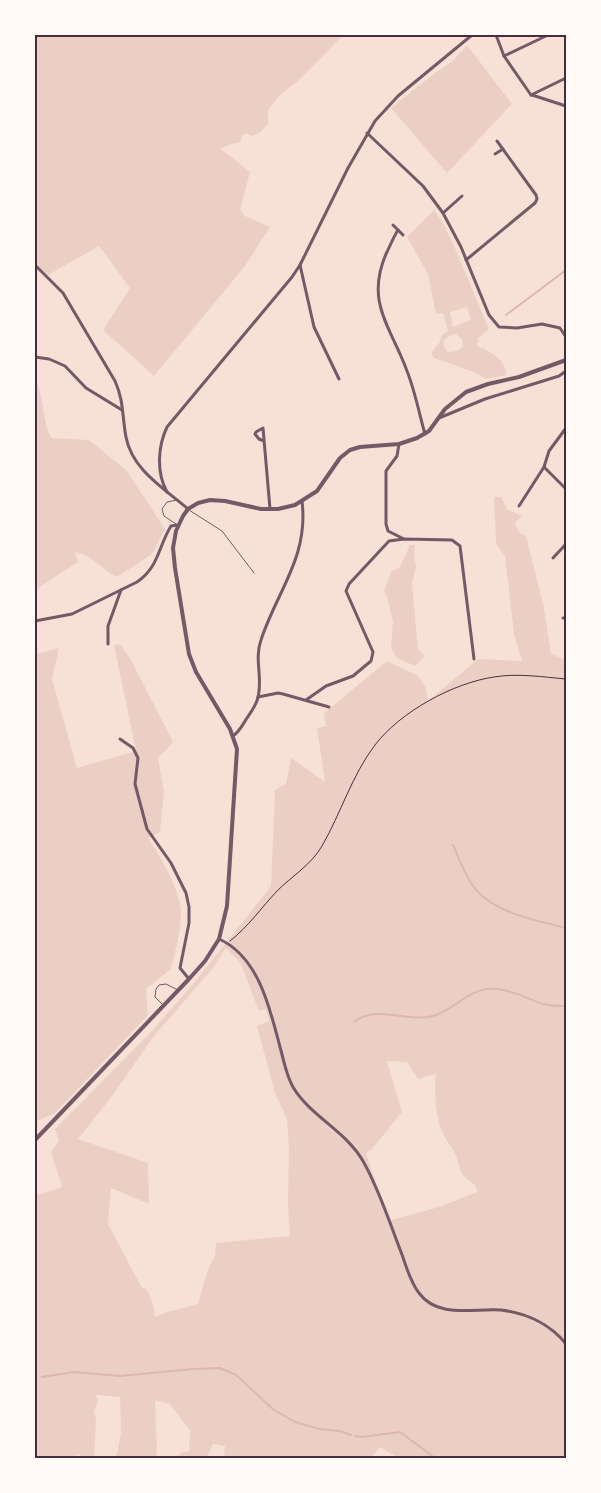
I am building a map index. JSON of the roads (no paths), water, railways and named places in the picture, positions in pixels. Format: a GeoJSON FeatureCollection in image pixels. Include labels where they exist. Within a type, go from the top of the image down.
{"type":"FeatureCollection","features":[{"type":"Feature","properties":{"kind":"street"},"geometry":{"type":"LineString","coordinates":[[167,492],[162,480],[160,465],[162,440],[167,427],[292,277],[348,168],[384,110],[398,96],[472,35]]}},
{"type":"Feature","properties":{"kind":"street"},"geometry":{"type":"LineString","coordinates":[[496,35],[504,56],[532,95],[566,106]]}},
{"type":"Feature","properties":{"kind":"street"},"geometry":{"type":"LineString","coordinates":[[504,56],[548,35]]}},
{"type":"Feature","properties":{"kind":"street"},"geometry":{"type":"LineString","coordinates":[[532,95],[566,78]]}},
{"type":"Feature","properties":{"kind":"street"},"geometry":{"type":"LineString","coordinates":[[368,133],[423,186],[443,213],[454,230],[489,315],[499,327],[517,328],[542,324],[560,328],[566,337]]}},
{"type":"Feature","properties":{"kind":"street"},"geometry":{"type":"LineString","coordinates":[[466,260],[535,203],[537,199],[497,141]]}},
{"type":"Feature","properties":{"kind":"street"},"geometry":{"type":"LineString","coordinates":[[495,154],[503,149]]}},
{"type":"Feature","properties":{"kind":"street"},"geometry":{"type":"LineString","coordinates":[[443,213],[462,196]]}},
{"type":"Feature","properties":{"kind":"street"},"geometry":{"type":"LineString","coordinates":[[393,225],[403,236]]}},
{"type":"Feature","properties":{"kind":"street"},"geometry":{"type":"LineString","coordinates":[[398,230],[381,268],[378,300],[382,314],[409,375],[425,434]]}},
{"type":"Feature","properties":{"kind":"street"},"geometry":{"type":"LineString","coordinates":[[300,264],[314,327],[339,379]]}},
{"type":"Feature","properties":{"kind":"street"},"geometry":{"type":"LineString","coordinates":[[35,265],[63,293],[115,381],[121,395],[126,438],[135,460],[145,473],[188,509]]}},
{"type":"Feature","properties":{"kind":"street"},"geometry":{"type":"LineString","coordinates":[[35,356],[49,359],[65,366],[86,388],[123,410]]}},
{"type":"Feature","properties":{"kind":"street"},"geometry":{"type":"LineString","coordinates":[[35,1140],[205,961],[219,939],[228,906],[237,754],[233,736],[192,664],[189,654],[173,548],[174,536],[178,525],[188,509],[198,503],[210,500],[225,501],[253,508],[287,507],[302,501],[317,491],[340,458],[350,450],[360,447],[399,444],[425,434],[450,404],[466,392],[488,384],[519,377],[566,360]]}},
{"type":"Feature","properties":{"kind":"street"},"geometry":{"type":"LineString","coordinates":[[438,418],[485,398],[559,376],[566,370]]}},
{"type":"Feature","properties":{"kind":"street"},"geometry":{"type":"LineString","coordinates":[[519,506],[544,467],[549,451],[566,428]]}},
{"type":"Feature","properties":{"kind":"street"},"geometry":{"type":"LineString","coordinates":[[264,441],[270,509]]}},
{"type":"Feature","properties":{"kind":"street"},"geometry":{"type":"LineString","coordinates":[[399,444],[397,456],[386,471],[386,524],[388,531],[404,539]]}},
{"type":"Feature","properties":{"kind":"street"},"geometry":{"type":"LineString","coordinates":[[544,467],[566,489]]}},
{"type":"Feature","properties":{"kind":"street"},"geometry":{"type":"LineString","coordinates":[[233,736],[243,725],[258,697],[258,649],[297,557],[303,520],[302,501]]}},
{"type":"Feature","properties":{"kind":"street"},"geometry":{"type":"LineString","coordinates":[[35,621],[72,614],[146,576],[157,560],[169,530],[172,526],[178,525]]}},
{"type":"Feature","properties":{"kind":"street"},"geometry":{"type":"LineString","coordinates":[[306,700],[326,686],[353,676],[371,661],[373,652],[347,595],[347,587],[384,544],[389,541],[404,539],[452,540],[460,546],[474,659]]}},
{"type":"Feature","properties":{"kind":"street"},"geometry":{"type":"LineString","coordinates":[[553,558],[566,544]]}},
{"type":"Feature","properties":{"kind":"street"},"geometry":{"type":"LineString","coordinates":[[108,644],[108,626],[121,590]]}},
{"type":"Feature","properties":{"kind":"street"},"geometry":{"type":"LineString","coordinates":[[258,697],[278,694],[329,707]]}},
{"type":"Feature","properties":{"kind":"street"},"geometry":{"type":"LineString","coordinates":[[120,738],[133,748],[138,758],[138,767],[134,778],[147,829],[171,863],[186,893],[189,923],[180,968],[188,980]]}},
{"type":"Feature","properties":{"kind":"street"},"geometry":{"type":"LineString","coordinates":[[219,939],[227,942],[240,953],[263,990],[286,1072],[293,1087],[314,1111],[337,1129],[362,1158],[373,1179],[410,1276],[419,1293],[431,1304],[446,1309],[469,1312],[499,1310],[515,1312],[554,1330],[566,1344]]}},
{"type":"Feature","properties":{"kind":"lane"},"geometry":{"type":"LineString","coordinates":[[177,500],[167,502],[162,510],[164,516],[178,525]]}},
{"type":"Feature","properties":{"kind":"lane"},"geometry":{"type":"LineString","coordinates":[[188,509],[222,531],[254,573]]}},
{"type":"Feature","properties":{"kind":"lane"},"geometry":{"type":"LineString","coordinates":[[164,1006],[155,997],[156,989],[159,985],[166,984],[178,990]]}},
{"type":"Feature","properties":{"kind":"waterway"},"geometry":{"type":"LineString","coordinates":[[506,315],[566,270]]}},
{"type":"Feature","properties":{"kind":"waterway"},"geometry":{"type":"LineString","coordinates":[[453,845],[470,881],[487,900],[519,916],[566,928]]}},
{"type":"Feature","properties":{"kind":"waterway"},"geometry":{"type":"LineString","coordinates":[[354,1022],[372,1014],[423,1018],[433,1016],[447,1010],[473,993],[488,989],[509,991],[546,1005],[566,1006]]}},
{"type":"Feature","properties":{"kind":"waterway"},"geometry":{"type":"LineString","coordinates":[[42,1377],[74,1372],[120,1376],[220,1368],[236,1375],[274,1410],[295,1422],[351,1435]]}},
{"type":"Feature","properties":{"kind":"waterway"},"geometry":{"type":"LineString","coordinates":[[355,1436],[362,1437],[400,1432],[435,1458]]}}]}
